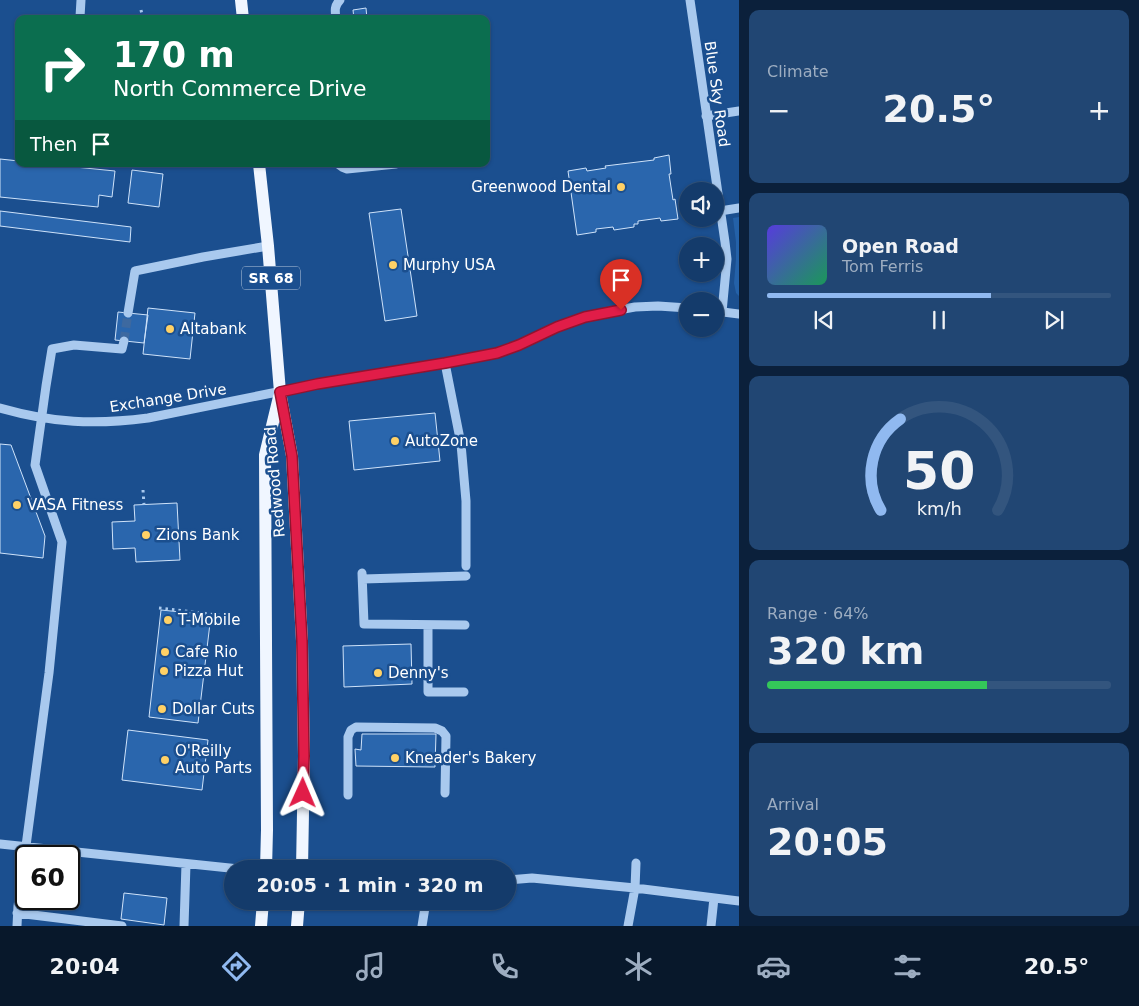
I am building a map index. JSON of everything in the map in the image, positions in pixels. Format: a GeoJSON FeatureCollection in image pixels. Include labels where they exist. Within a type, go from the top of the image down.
{"type":"FeatureCollection","features":[{"type":"Feature","properties":{"kind":"main road"},"geometry":{"type":"LineString","coordinates":[[242,0],[244,15]]}},
{"type":"Feature","properties":{"kind":"main road","name":"SR 68"},"geometry":{"type":"LineString","coordinates":[[259,167],[280,392]]}},
{"type":"Feature","properties":{"kind":"main road","name":"Redwood Road"},"geometry":{"type":"LineString","coordinates":[[266,860],[265,455],[280,392]]}},
{"type":"Feature","properties":{"kind":"main road","name":"Redwood Road"},"geometry":{"type":"LineString","coordinates":[[280,392],[292,456],[302,641],[304,756],[302,860]]}},
{"type":"Feature","properties":{"kind":"main road"},"geometry":{"type":"LineString","coordinates":[[260,926],[262,910]]}},
{"type":"Feature","properties":{"kind":"main road"},"geometry":{"type":"LineString","coordinates":[[297,926],[298,910]]}},
{"type":"Feature","properties":{"kind":"street"},"geometry":{"type":"LineString","coordinates":[[80,15],[81,0]]}},
{"type":"Feature","properties":{"kind":"street"},"geometry":{"type":"LineString","coordinates":[[336,15],[335,7],[340,0]]}},
{"type":"Feature","properties":{"kind":"street","name":"Blue Sky Road"},"geometry":{"type":"LineString","coordinates":[[690,0],[716,182]]}},
{"type":"Feature","properties":{"kind":"street"},"geometry":{"type":"LineString","coordinates":[[706,116],[739,111]]}},
{"type":"Feature","properties":{"kind":"street"},"geometry":{"type":"LineString","coordinates":[[342,167],[347,169],[367,167]]}},
{"type":"Feature","properties":{"kind":"street"},"geometry":{"type":"LineString","coordinates":[[724,210],[739,208]]}},
{"type":"Feature","properties":{"kind":"street","name":"Blue Sky Road"},"geometry":{"type":"LineString","coordinates":[[721,292],[727,259],[722,227]]}},
{"type":"Feature","properties":{"kind":"street"},"geometry":{"type":"LineString","coordinates":[[128,313],[135,271],[203,256],[268,246]]}},
{"type":"Feature","properties":{"kind":"street","name":"Exchange Drive"},"geometry":{"type":"LineString","coordinates":[[0,408],[41,418],[73,422],[98,423],[148,418],[317,384],[497,353],[585,317],[635,307],[679,307]]}},
{"type":"Feature","properties":{"kind":"street"},"geometry":{"type":"LineString","coordinates":[[724,312],[739,314]]}},
{"type":"Feature","properties":{"kind":"street"},"geometry":{"type":"LineString","coordinates":[[26,845],[49,672],[62,542],[35,465],[52,349],[74,345],[122,349],[124,341]]}},
{"type":"Feature","properties":{"kind":"street"},"geometry":{"type":"LineString","coordinates":[[445,363],[461,444],[466,501],[466,571],[363,576],[364,624],[465,625]]}},
{"type":"Feature","properties":{"kind":"street"},"geometry":{"type":"LineString","coordinates":[[428,625],[428,692],[464,692]]}},
{"type":"Feature","properties":{"kind":"street"},"geometry":{"type":"LineString","coordinates":[[348,795],[348,737],[351,730],[356,727],[435,728],[442,731],[446,736],[445,793]]}},
{"type":"Feature","properties":{"kind":"street"},"geometry":{"type":"LineString","coordinates":[[0,844],[15,846]]}},
{"type":"Feature","properties":{"kind":"street"},"geometry":{"type":"LineString","coordinates":[[80,853],[224,868]]}},
{"type":"Feature","properties":{"kind":"street"},"geometry":{"type":"LineString","coordinates":[[628,926],[635,888],[636,863]]}},
{"type":"Feature","properties":{"kind":"street"},"geometry":{"type":"LineString","coordinates":[[184,926],[186,864]]}},
{"type":"Feature","properties":{"kind":"street"},"geometry":{"type":"LineString","coordinates":[[516,879],[532,878],[635,888],[739,901]]}},
{"type":"Feature","properties":{"kind":"street"},"geometry":{"type":"LineString","coordinates":[[711,926],[714,898]]}},
{"type":"Feature","properties":{"kind":"street"},"geometry":{"type":"LineString","coordinates":[[16,926],[17,910]]}},
{"type":"Feature","properties":{"kind":"street"},"geometry":{"type":"LineString","coordinates":[[422,926],[425,910]]}},
{"type":"Feature","properties":{"kind":"street"},"geometry":{"type":"LineString","coordinates":[[17,913],[122,926]]}},
{"type":"Feature","properties":{"kind":"path"},"geometry":{"type":"LineString","coordinates":[[141,10],[142,15]]}},
{"type":"Feature","properties":{"kind":"path"},"geometry":{"type":"LineString","coordinates":[[143,490],[144,504]]}},
{"type":"Feature","properties":{"kind":"path"},"geometry":{"type":"LineString","coordinates":[[159,608],[235,617]]}},
{"type":"Feature","properties":{"kind":"shaded area"},"geometry":{"type":"Polygon","coordinates":[[[739,217],[739,296],[736,293],[734,283],[736,242],[733,218],[739,217]]]}},
{"type":"Feature","properties":{"kind":"building"},"geometry":{"type":"Polygon","coordinates":[[[366,8],[367,15],[354,15],[353,10],[366,8]]]}},
{"type":"Feature","properties":{"kind":"building","name":"Greenwood Dental"},"geometry":{"type":"Polygon","coordinates":[[[669,155],[671,174],[669,174],[678,219],[661,221],[660,218],[638,221],[638,224],[634,224],[634,227],[614,230],[613,227],[596,229],[596,232],[577,235],[568,171],[586,168],[587,171],[606,168],[605,166],[654,160],[654,158],[669,155]]]}},
{"type":"Feature","properties":{"kind":"building"},"geometry":{"type":"Polygon","coordinates":[[[0,159],[15,161],[15,167],[75,167],[115,171],[112,197],[99,195],[98,207],[0,197],[0,159]]]}},
{"type":"Feature","properties":{"kind":"building"},"geometry":{"type":"Polygon","coordinates":[[[132,170],[163,174],[159,207],[128,203],[132,170]]]}},
{"type":"Feature","properties":{"kind":"building","name":"Murphy USA"},"geometry":{"type":"Polygon","coordinates":[[[401,209],[417,316],[385,321],[369,213],[401,209]]]}},
{"type":"Feature","properties":{"kind":"building"},"geometry":{"type":"Polygon","coordinates":[[[0,211],[131,227],[130,242],[0,226],[0,211]]]}},
{"type":"Feature","properties":{"kind":"building","name":"Altabank"},"geometry":{"type":"Polygon","coordinates":[[[148,308],[195,313],[190,359],[143,354],[148,308]]]}},
{"type":"Feature","properties":{"kind":"building"},"geometry":{"type":"Polygon","coordinates":[[[118,312],[148,315],[144,343],[115,340],[118,312]]]}},
{"type":"Feature","properties":{"kind":"building","name":"AutoZone"},"geometry":{"type":"Polygon","coordinates":[[[435,413],[440,461],[354,470],[349,421],[435,413]]]}},
{"type":"Feature","properties":{"kind":"building","name":"VASA Fitness"},"geometry":{"type":"Polygon","coordinates":[[[0,444],[11,445],[45,536],[43,558],[0,553],[0,444]]]}},
{"type":"Feature","properties":{"kind":"building","name":"Zions Bank"},"geometry":{"type":"Polygon","coordinates":[[[177,503],[180,560],[136,562],[135,548],[113,549],[112,522],[135,521],[134,505],[177,503]]]}},
{"type":"Feature","properties":{"kind":"building"},"geometry":{"type":"Polygon","coordinates":[[[161,610],[211,615],[198,723],[149,717],[161,610]]]}},
{"type":"Feature","properties":{"kind":"building","name":"Denny's"},"geometry":{"type":"Polygon","coordinates":[[[411,644],[412,684],[344,687],[343,646],[411,644]]]}},
{"type":"Feature","properties":{"kind":"building","name":"O'Reilly Auto Parts"},"geometry":{"type":"Polygon","coordinates":[[[128,730],[208,740],[202,790],[122,780],[128,730]]]}},
{"type":"Feature","properties":{"kind":"building","name":"Kneader's Bakery"},"geometry":{"type":"Polygon","coordinates":[[[362,734],[436,734],[435,767],[356,766],[355,749],[361,750],[362,734]]]}},
{"type":"Feature","properties":{"kind":"building"},"geometry":{"type":"Polygon","coordinates":[[[124,893],[167,898],[164,925],[121,919],[124,893]]]}},
{"type":"Feature","properties":{"kind":"tunnel"},"geometry":{"type":"LineString","coordinates":[[124,341],[128,313]]}},
{"type":"Feature","properties":{"kind":"place","name":"Greenwood Dental"},"geometry":{"type":"Point","coordinates":[621,187]}},
{"type":"Feature","properties":{"kind":"place","name":"Murphy USA"},"geometry":{"type":"Point","coordinates":[393,265]}},
{"type":"Feature","properties":{"kind":"place","name":"Altabank"},"geometry":{"type":"Point","coordinates":[170,329]}},
{"type":"Feature","properties":{"kind":"place","name":"AutoZone"},"geometry":{"type":"Point","coordinates":[395,441]}},
{"type":"Feature","properties":{"kind":"place","name":"VASA Fitness"},"geometry":{"type":"Point","coordinates":[17,505]}},
{"type":"Feature","properties":{"kind":"place","name":"Zions Bank"},"geometry":{"type":"Point","coordinates":[146,535]}},
{"type":"Feature","properties":{"kind":"place","name":"T-Mobile"},"geometry":{"type":"Point","coordinates":[168,620]}},
{"type":"Feature","properties":{"kind":"place","name":"Cafe Rio"},"geometry":{"type":"Point","coordinates":[165,652]}},
{"type":"Feature","properties":{"kind":"place","name":"Pizza Hut"},"geometry":{"type":"Point","coordinates":[164,671]}},
{"type":"Feature","properties":{"kind":"place","name":"Denny's"},"geometry":{"type":"Point","coordinates":[378,673]}},
{"type":"Feature","properties":{"kind":"place","name":"Dollar Cuts"},"geometry":{"type":"Point","coordinates":[162,709]}},
{"type":"Feature","properties":{"kind":"place","name":"Kneader's Bakery"},"geometry":{"type":"Point","coordinates":[395,758]}},
{"type":"Feature","properties":{"kind":"place","name":"O'Reilly Auto Parts"},"geometry":{"type":"Point","coordinates":[165,760]}},
{"type":"Feature","properties":{"kind":"route"},"geometry":{"type":"LineString","coordinates":[[303,793],[302,641],[292,456],[280,392],[497,353],[585,317],[621,310]]}}]}
